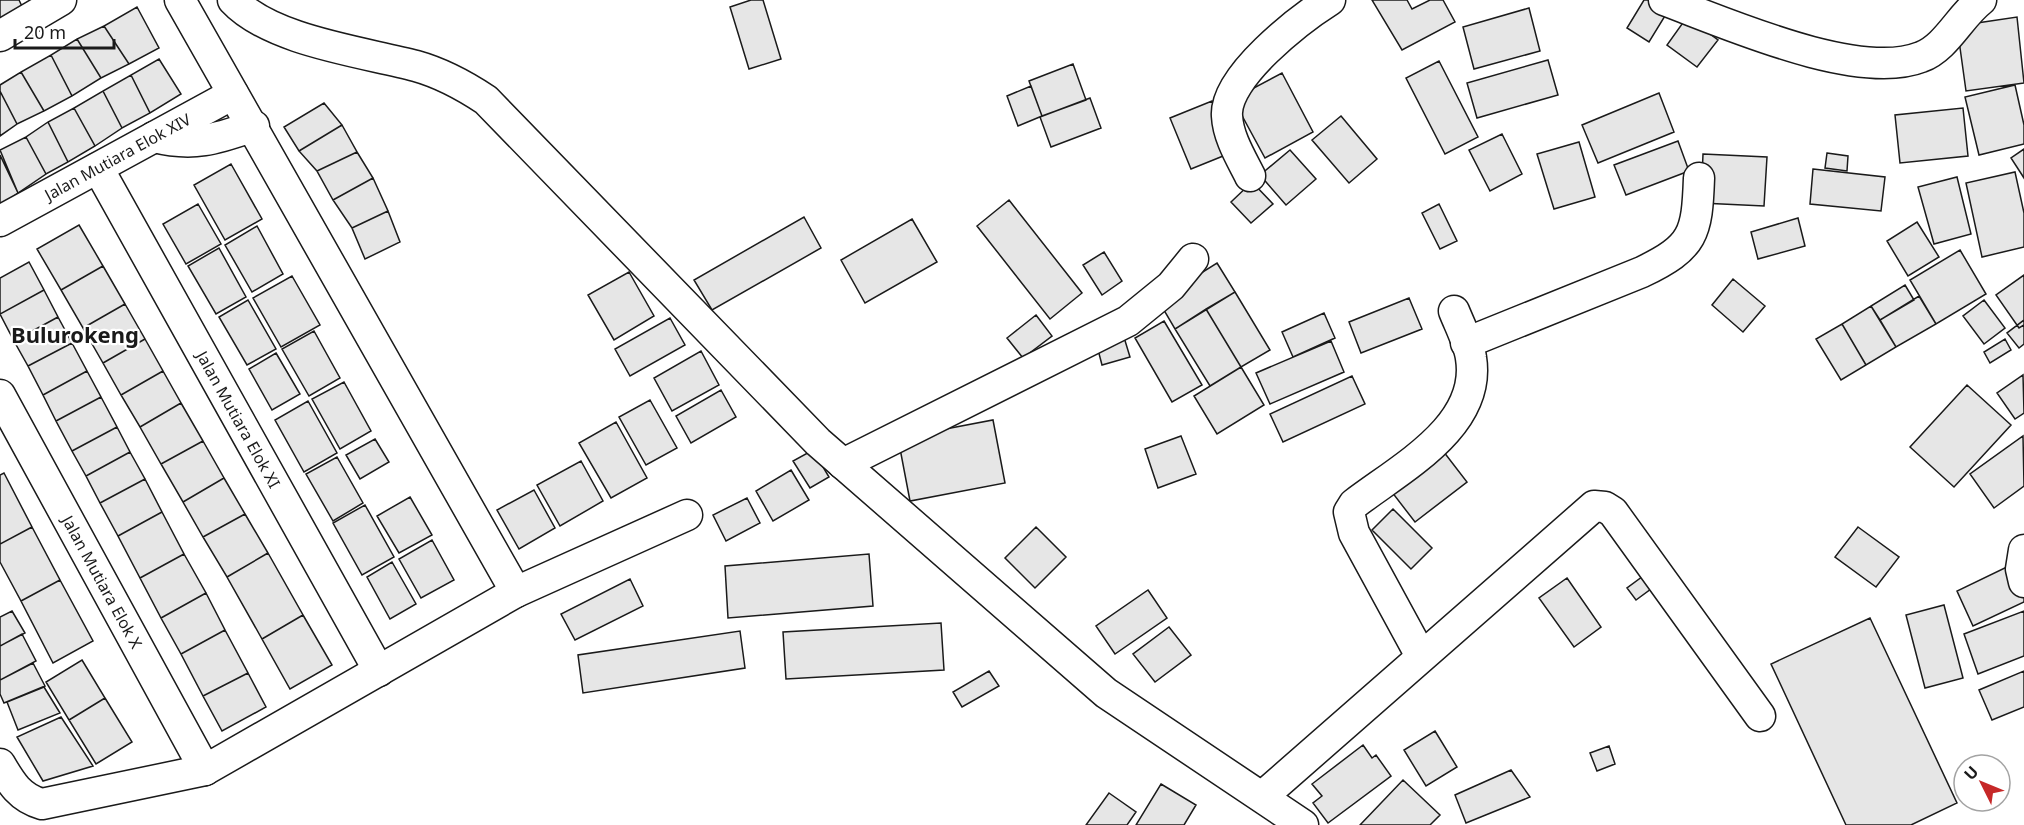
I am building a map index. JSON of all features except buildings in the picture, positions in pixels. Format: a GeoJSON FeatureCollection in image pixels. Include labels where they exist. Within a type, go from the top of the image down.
{"type":"FeatureCollection","features":[{"type":"Feature","properties":{"kind":"street"},"geometry":{"type":"LineString","coordinates":[[0,36],[61,0]]}},
{"type":"Feature","properties":{"kind":"street"},"geometry":{"type":"LineString","coordinates":[[180,0],[233,94],[254,126],[516,592]]}},
{"type":"Feature","properties":{"kind":"street"},"geometry":{"type":"LineString","coordinates":[[233,0],[263,23],[351,53],[417,66],[464,85],[486,100],[803,428],[843,464],[1106,693],[1263,796],[1303,825]]}},
{"type":"Feature","properties":{"kind":"street"},"geometry":{"type":"LineString","coordinates":[[1250,176],[1231,135],[1226,115],[1228,102],[1251,66],[1297,24],[1330,0]]}},
{"type":"Feature","properties":{"kind":"street"},"geometry":{"type":"LineString","coordinates":[[1664,0],[1826,56],[1864,62],[1900,62],[1923,57],[1981,0]]}},
{"type":"Feature","properties":{"kind":"street","name":"Jalan Mutiara Elok XIV"},"geometry":{"type":"LineString","coordinates":[[0,222],[233,94]]}},
{"type":"Feature","properties":{"kind":"street"},"geometry":{"type":"LineString","coordinates":[[154,137],[179,143],[208,141],[254,126]]}},
{"type":"Feature","properties":{"kind":"street","name":"Jalan Mutiara Elok XI"},"geometry":{"type":"LineString","coordinates":[[98,168],[379,671]]}},
{"type":"Feature","properties":{"kind":"street"},"geometry":{"type":"LineString","coordinates":[[1466,343],[1669,259],[1683,248],[1690,237],[1698,213],[1699,178]]}},
{"type":"Feature","properties":{"kind":"street"},"geometry":{"type":"LineString","coordinates":[[843,464],[1128,321],[1171,286],[1193,259]]}},
{"type":"Feature","properties":{"kind":"street"},"geometry":{"type":"LineString","coordinates":[[1421,656],[1354,533],[1349,512],[1354,504],[1447,433],[1461,414],[1472,383],[1471,358],[1454,311]]}},
{"type":"Feature","properties":{"kind":"street","name":"Jalan Mutiara Elok X"},"geometry":{"type":"LineString","coordinates":[[0,395],[205,770]]}},
{"type":"Feature","properties":{"kind":"street"},"geometry":{"type":"LineString","coordinates":[[1263,796],[1594,506],[1605,507],[1613,512],[1760,716]]}},
{"type":"Feature","properties":{"kind":"street"},"geometry":{"type":"LineString","coordinates":[[0,764],[14,787],[24,796],[42,804],[205,770],[516,592],[687,515]]}},
{"type":"Feature","properties":{"kind":"street"},"geometry":{"type":"LineString","coordinates":[[2024,550],[2021,569],[2024,582]]}},
{"type":"Feature","properties":{"kind":"district","name":"Bulurokeng"},"geometry":{"type":"Point","coordinates":[75,335]}}]}
